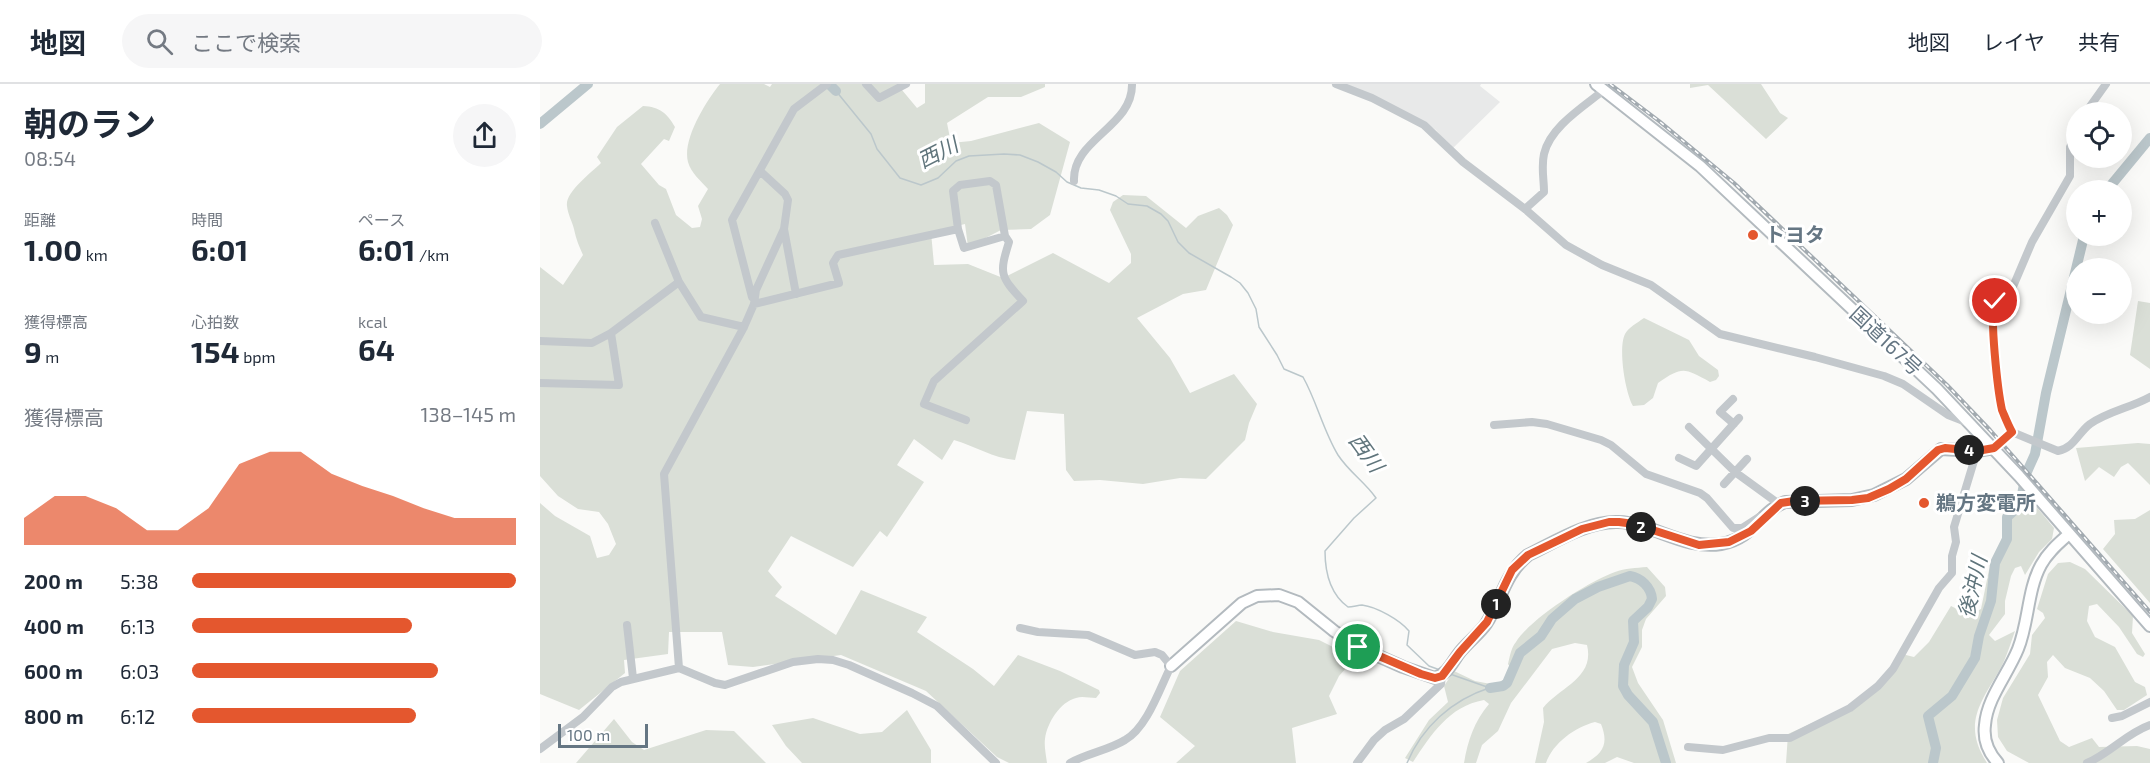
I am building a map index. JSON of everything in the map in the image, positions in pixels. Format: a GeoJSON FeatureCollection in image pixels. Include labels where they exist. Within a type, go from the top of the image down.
{"type":"FeatureCollection","features":[{"type":"Feature","properties":{"kind":"street"},"geometry":{"type":"LineString","coordinates":[[866,84],[879,98],[906,84]]}},
{"type":"Feature","properties":{"kind":"street"},"geometry":{"type":"LineString","coordinates":[[1074,181],[1076,162],[1127,107],[1132,95],[1132,84]]}},
{"type":"Feature","properties":{"kind":"street"},"geometry":{"type":"LineString","coordinates":[[1336,84],[1372,98],[1424,125],[1463,162],[1525,209],[1566,245],[1602,265],[1651,285],[1720,334],[1884,376],[1919,394],[1948,415],[1973,425]]}},
{"type":"Feature","properties":{"kind":"street"},"geometry":{"type":"LineString","coordinates":[[2093,102],[2106,84]]}},
{"type":"Feature","properties":{"kind":"street"},"geometry":{"type":"LineString","coordinates":[[754,304],[732,220],[794,109],[826,85]]}},
{"type":"Feature","properties":{"kind":"street"},"geometry":{"type":"LineString","coordinates":[[1525,209],[1544,192],[1542,168],[1549,141],[1600,87]]}},
{"type":"Feature","properties":{"kind":"street","name":"国道167号"},"geometry":{"type":"LineString","coordinates":[[1600,87],[1721,185],[1973,425],[2150,626]]}},
{"type":"Feature","properties":{"kind":"street"},"geometry":{"type":"LineString","coordinates":[[2070,168],[2070,176],[2037,233],[2012,289],[1993,305],[2000,399],[2006,420],[2012,432],[2058,451],[2068,447],[2098,419],[2150,397]]}},
{"type":"Feature","properties":{"kind":"street"},"geometry":{"type":"LineString","coordinates":[[679,668],[664,474],[744,327],[754,304],[756,290],[784,229],[788,200],[760,171]]}},
{"type":"Feature","properties":{"kind":"street"},"geometry":{"type":"LineString","coordinates":[[966,420],[924,404],[934,381],[1023,301],[1007,284],[1001,268],[1009,242],[1005,236],[996,185],[990,181],[960,185],[953,191],[958,230],[964,248],[1005,236]]}},
{"type":"Feature","properties":{"kind":"street"},"geometry":{"type":"LineString","coordinates":[[655,223],[679,282],[702,317],[744,327]]}},
{"type":"Feature","properties":{"kind":"street"},"geometry":{"type":"LineString","coordinates":[[784,229],[796,294]]}},
{"type":"Feature","properties":{"kind":"street"},"geometry":{"type":"LineString","coordinates":[[754,304],[839,283],[833,263],[838,255],[958,230]]}},
{"type":"Feature","properties":{"kind":"street"},"geometry":{"type":"LineString","coordinates":[[540,341],[592,343],[611,333],[679,282]]}},
{"type":"Feature","properties":{"kind":"street"},"geometry":{"type":"LineString","coordinates":[[540,383],[619,385],[611,333]]}},
{"type":"Feature","properties":{"kind":"street"},"geometry":{"type":"LineString","coordinates":[[1679,458],[1696,466],[1736,421],[1720,412],[1733,399]]}},
{"type":"Feature","properties":{"kind":"street"},"geometry":{"type":"LineString","coordinates":[[1494,425],[1532,422],[1547,424],[1601,440],[1611,445],[1646,474],[1700,493],[1733,528],[1742,528],[1762,515],[1768,514]]}},
{"type":"Feature","properties":{"kind":"street"},"geometry":{"type":"LineString","coordinates":[[1689,427],[1735,472],[1779,504]]}},
{"type":"Feature","properties":{"kind":"street"},"geometry":{"type":"LineString","coordinates":[[1357,763],[1374,740],[1385,730],[1404,719],[1441,684],[1442,676],[1487,622],[1512,570],[1528,555],[1582,529],[1609,522],[1634,524],[1699,545],[1720,544],[1740,538],[1751,531],[1779,504],[1794,501],[1868,498],[1906,479],[1938,450],[1945,448],[1977,451],[1994,448],[2012,432]]}},
{"type":"Feature","properties":{"kind":"street"},"geometry":{"type":"LineString","coordinates":[[1688,747],[1723,750],[1770,738],[1790,738],[1850,708],[1878,686],[1893,669],[1940,588],[1952,573],[1952,556],[1956,542],[1954,527],[1977,451]]}},
{"type":"Feature","properties":{"kind":"street"},"geometry":{"type":"LineString","coordinates":[[1724,484],[1747,459]]}},
{"type":"Feature","properties":{"kind":"street"},"geometry":{"type":"LineString","coordinates":[[1998,763],[1984,738],[1986,717],[2018,648],[2025,627],[2032,585],[2042,563],[2069,534]]}},
{"type":"Feature","properties":{"kind":"street"},"geometry":{"type":"LineString","coordinates":[[1070,763],[1091,752],[1119,744],[1134,734],[1146,716],[1171,666],[1242,603],[1257,596],[1279,595],[1298,602],[1358,647],[1421,674],[1435,678],[1442,676]]}},
{"type":"Feature","properties":{"kind":"street"},"geometry":{"type":"LineString","coordinates":[[627,625],[633,678]]}},
{"type":"Feature","properties":{"kind":"street"},"geometry":{"type":"LineString","coordinates":[[1020,628],[1047,633],[1088,635],[1135,655],[1155,652],[1171,666]]}},
{"type":"Feature","properties":{"kind":"street"},"geometry":{"type":"LineString","coordinates":[[540,749],[583,717],[612,687],[633,678],[679,668],[725,685],[793,662],[833,660],[849,665],[937,706],[996,763]]}},
{"type":"Feature","properties":{"kind":"street"},"geometry":{"type":"LineString","coordinates":[[2112,718],[2122,716],[2150,702]]}},
{"type":"Feature","properties":{"kind":"street"},"geometry":{"type":"LineString","coordinates":[[2087,763],[2107,753],[2138,729],[2150,725]]}},
{"type":"Feature","properties":{"kind":"shaded area"},"geometry":{"type":"Polygon","coordinates":[[[720,84],[764,84],[770,87],[772,84],[897,84],[917,108],[925,103],[925,84],[1045,84],[1045,87],[1021,97],[988,97],[947,123],[951,143],[971,141],[1039,123],[1070,142],[1050,215],[1031,229],[1001,230],[968,247],[965,224],[931,232],[934,265],[968,264],[1003,278],[1053,253],[1109,283],[1131,263],[1131,254],[1110,210],[1113,202],[1123,195],[1146,196],[1186,228],[1198,216],[1219,208],[1233,225],[1206,290],[1183,294],[1137,318],[1170,358],[1190,393],[1234,374],[1257,404],[1245,440],[1206,479],[1180,478],[1143,484],[1100,480],[1074,481],[1066,470],[1064,414],[1027,411],[1015,460],[999,457],[954,440],[942,460],[914,439],[897,465],[924,482],[887,537],[880,531],[853,567],[791,536],[768,571],[782,587],[775,596],[836,635],[861,590],[927,617],[917,632],[973,669],[994,686],[1018,655],[1060,671],[1099,690],[1100,693],[1096,698],[1081,697],[1070,700],[1055,714],[1048,726],[1045,739],[1047,763],[1009,763],[997,757],[926,691],[841,655],[753,667],[728,665],[722,632],[669,632],[668,654],[624,660],[625,673],[579,710],[540,694],[540,503],[555,516],[590,536],[597,558],[609,555],[616,544],[608,524],[599,512],[578,509],[558,496],[540,476],[540,267],[563,285],[583,255],[568,212],[567,201],[574,189],[601,163],[597,157],[617,127],[643,106],[662,112],[675,127],[669,141],[664,139],[641,164],[659,185],[666,189],[676,215],[692,228],[700,227],[702,219],[698,206],[708,189],[691,170],[687,153],[688,143],[696,121],[720,84]]]}},
{"type":"Feature","properties":{"kind":"shaded area"},"geometry":{"type":"Polygon","coordinates":[[[1344,84],[1481,84],[1480,86],[1500,102],[1452,149],[1436,130],[1424,122],[1344,84]]]}},
{"type":"Feature","properties":{"kind":"shaded area"},"geometry":{"type":"Polygon","coordinates":[[[1690,84],[1761,84],[1780,113],[1788,118],[1766,139],[1708,85],[1690,88],[1690,84]]]}},
{"type":"Feature","properties":{"kind":"shaded area"},"geometry":{"type":"Polygon","coordinates":[[[2138,301],[2150,303],[2150,369],[2130,355],[2138,301]]]}},
{"type":"Feature","properties":{"kind":"shaded area"},"geometry":{"type":"Polygon","coordinates":[[[1644,318],[1689,340],[1699,356],[1718,370],[1719,376],[1716,380],[1710,382],[1689,372],[1679,372],[1658,383],[1653,398],[1644,405],[1633,406],[1623,370],[1623,341],[1629,329],[1644,318]]]}},
{"type":"Feature","properties":{"kind":"shaded area"},"geometry":{"type":"Polygon","coordinates":[[[2150,444],[2150,485],[2128,463],[2121,467],[2114,477],[2099,467],[2085,481],[2076,448],[2150,444]]]}},
{"type":"Feature","properties":{"kind":"shaded area"},"geometry":{"type":"Polygon","coordinates":[[[2025,493],[2054,528],[2052,539],[2039,552],[2025,575],[2021,566],[2015,568],[2005,601],[2005,614],[1989,635],[1995,641],[2015,631],[2004,662],[1985,694],[1976,715],[1976,737],[1987,763],[1786,763],[1788,734],[1847,707],[1883,678],[1902,654],[1914,657],[1929,642],[1951,606],[1969,615],[1981,609],[1989,570],[2004,540],[2010,520],[2024,507],[2025,493]]]}},
{"type":"Feature","properties":{"kind":"shaded area"},"geometry":{"type":"Polygon","coordinates":[[[2150,510],[2150,603],[2103,549],[2115,534],[2114,520],[2135,519],[2150,510]]]}},
{"type":"Feature","properties":{"kind":"shaded area"},"geometry":{"type":"Polygon","coordinates":[[[2070,562],[2085,569],[2133,616],[2132,633],[2145,654],[2143,657],[2137,654],[2119,627],[2097,604],[2089,606],[2087,621],[2095,637],[2115,647],[2135,682],[2145,687],[2147,695],[2124,710],[2117,710],[2104,691],[2090,678],[2065,668],[2053,655],[2047,662],[2048,677],[2038,695],[2060,741],[2069,747],[2092,738],[2099,747],[2137,746],[2150,749],[2150,763],[2029,763],[2007,751],[1998,737],[1997,720],[2003,698],[2030,654],[2032,635],[2045,618],[2043,613],[2037,609],[2048,574],[2058,563],[2070,562]]]}},
{"type":"Feature","properties":{"kind":"shaded area"},"geometry":{"type":"Polygon","coordinates":[[[1647,567],[1665,587],[1666,596],[1646,619],[1642,630],[1642,647],[1632,667],[1638,683],[1663,720],[1676,763],[1634,763],[1617,757],[1605,763],[1586,763],[1597,756],[1603,747],[1604,737],[1601,724],[1595,722],[1566,737],[1554,749],[1546,763],[1535,763],[1544,722],[1543,708],[1574,681],[1586,666],[1587,645],[1575,643],[1552,649],[1511,703],[1498,731],[1482,745],[1476,763],[1464,763],[1472,732],[1489,704],[1484,700],[1461,708],[1451,715],[1434,732],[1413,762],[1405,758],[1429,720],[1448,702],[1444,686],[1454,671],[1475,681],[1496,685],[1507,680],[1512,670],[1508,664],[1514,644],[1547,612],[1576,592],[1615,572],[1647,567]]]}},
{"type":"Feature","properties":{"kind":"shaded area"},"geometry":{"type":"Polygon","coordinates":[[[1236,621],[1273,632],[1319,640],[1355,658],[1339,676],[1329,696],[1337,714],[1292,728],[1296,763],[1176,763],[1195,746],[1160,717],[1180,671],[1236,621]]]}},
{"type":"Feature","properties":{"kind":"shaded area"},"geometry":{"type":"Polygon","coordinates":[[[907,710],[931,750],[931,763],[802,763],[786,746],[772,725],[813,718],[860,734],[882,732],[907,710]]]}},
{"type":"Feature","properties":{"kind":"shaded area"},"geometry":{"type":"Polygon","coordinates":[[[614,719],[632,742],[644,750],[706,730],[734,731],[766,763],[576,763],[614,719]]]}},
{"type":"Feature","properties":{"kind":"waterway","name":"西川"},"geometry":{"type":"LineString","coordinates":[[540,124],[588,84]]}},
{"type":"Feature","properties":{"kind":"waterway","name":"西川"},"geometry":{"type":"LineString","coordinates":[[829,84],[836,91]]}},
{"type":"Feature","properties":{"kind":"waterway","name":"西川"},"geometry":{"type":"LineString","coordinates":[[836,91],[871,134],[877,149],[900,178],[921,185],[938,178],[956,161],[969,156],[1020,155],[1038,162],[1056,172],[1067,182],[1081,188],[1099,190],[1116,196],[1128,204],[1147,206],[1161,214],[1168,221],[1178,242],[1189,253],[1240,283],[1256,309],[1259,327],[1284,369],[1303,377],[1338,455],[1376,498],[1354,518],[1325,551],[1326,567],[1333,589],[1348,607],[1368,606],[1394,618],[1409,631],[1407,645],[1429,666],[1440,670]]}},
{"type":"Feature","properties":{"kind":"waterway","name":"後沖川"},"geometry":{"type":"LineString","coordinates":[[2115,180],[2150,138]]}},
{"type":"Feature","properties":{"kind":"waterway","name":"後沖川"},"geometry":{"type":"LineString","coordinates":[[1933,763],[1936,748],[1928,716],[1952,696],[1975,658],[1979,636],[1991,601],[1995,563],[2007,539],[2007,517],[2020,505],[2026,474],[2035,454],[2046,393],[2082,246]]}},
{"type":"Feature","properties":{"kind":"waterway","name":"西川"},"geometry":{"type":"LineString","coordinates":[[1490,688],[1507,683],[1520,653],[1541,636],[1552,619],[1575,599],[1598,587],[1630,576],[1634,577],[1648,587],[1652,599],[1648,607],[1633,621],[1634,642],[1624,665],[1623,686],[1628,695],[1653,722],[1666,763]]}},
{"type":"Feature","properties":{"kind":"waterway","name":"西川"},"geometry":{"type":"LineString","coordinates":[[1450,674],[1490,688]]}},
{"type":"Feature","properties":{"kind":"waterway"},"geometry":{"type":"LineString","coordinates":[[1407,763],[1421,738],[1440,716],[1475,693],[1489,688]]}},
{"type":"Feature","properties":{"kind":"railway"},"geometry":{"type":"LineString","coordinates":[[1610,84],[1734,183],[1947,385],[1990,430],[2150,612]]}},
{"type":"Feature","properties":{"kind":"place","name":"トヨタ"},"geometry":{"type":"Point","coordinates":[1753,235]}},
{"type":"Feature","properties":{"kind":"place","name":"鵜方変電所"},"geometry":{"type":"Point","coordinates":[1924,503]}},
{"type":"Feature","properties":{"kind":"route"},"geometry":{"type":"LineString","coordinates":[[1358,647],[1403,668],[1435,678],[1442,676],[1460,652],[1481,631],[1512,570],[1520,561],[1582,529],[1609,522],[1619,522],[1634,524],[1699,545],[1720,544],[1740,538],[1751,531],[1781,503],[1868,498],[1898,485],[1935,452],[1943,448],[1977,451],[1994,448],[2012,432],[2000,399],[1992,314],[1995,301]]}}]}
